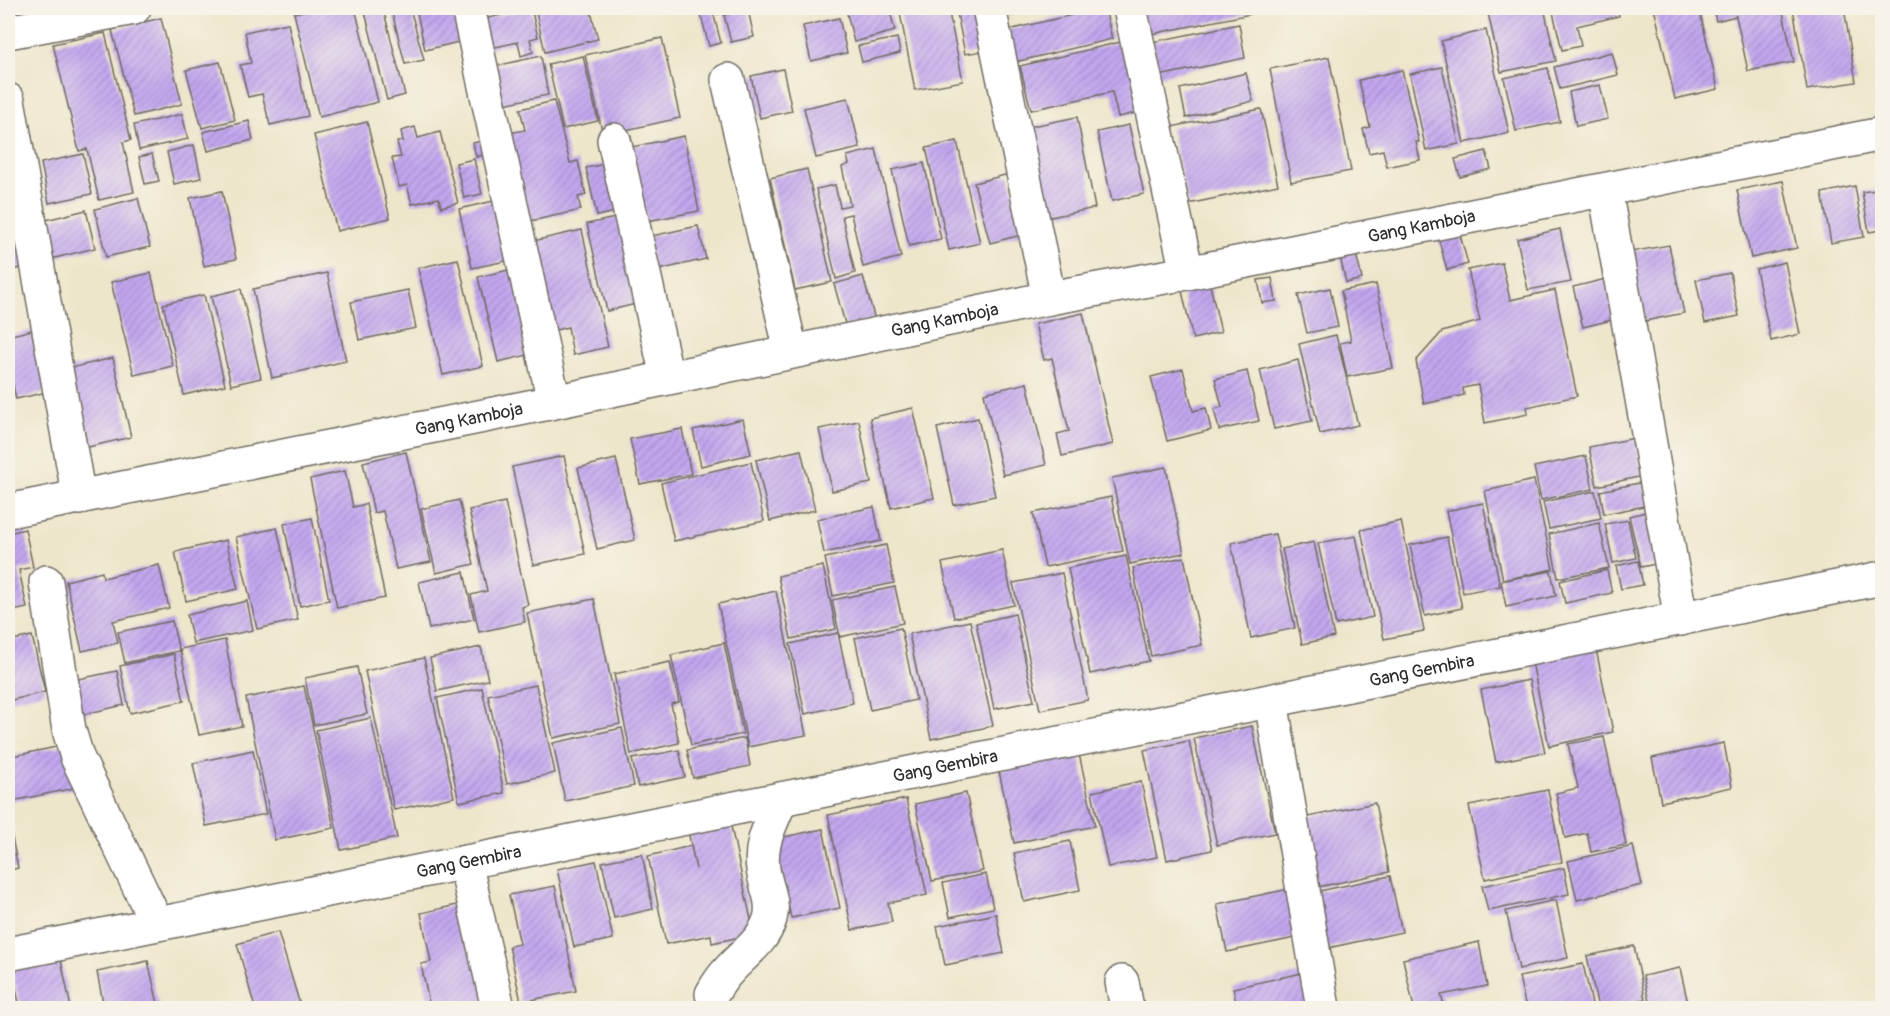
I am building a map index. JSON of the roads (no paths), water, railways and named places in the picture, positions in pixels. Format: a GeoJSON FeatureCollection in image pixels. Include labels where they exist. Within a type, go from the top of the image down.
{"type":"FeatureCollection","features":[{"type":"Feature","properties":{"kind":"street"},"geometry":{"type":"LineString","coordinates":[[8,32],[134,8]]}},
{"type":"Feature","properties":{"kind":"street"},"geometry":{"type":"LineString","coordinates":[[468,8],[554,402]]}},
{"type":"Feature","properties":{"kind":"street"},"geometry":{"type":"LineString","coordinates":[[989,8],[1049,298]]}},
{"type":"Feature","properties":{"kind":"street"},"geometry":{"type":"LineString","coordinates":[[1131,8],[1187,273]]}},
{"type":"Feature","properties":{"kind":"street"},"geometry":{"type":"LineString","coordinates":[[728,80],[791,351]]}},
{"type":"Feature","properties":{"kind":"street"},"geometry":{"type":"LineString","coordinates":[[8,100],[79,498]]}},
{"type":"Feature","properties":{"kind":"street","name":"Gang Kamboja"},"geometry":{"type":"LineString","coordinates":[[8,511],[554,402],[1049,298],[1187,273],[1882,134]]}},
{"type":"Feature","properties":{"kind":"street"},"geometry":{"type":"LineString","coordinates":[[614,140],[667,377]]}},
{"type":"Feature","properties":{"kind":"street"},"geometry":{"type":"LineString","coordinates":[[1605,190],[1681,619]]}},
{"type":"Feature","properties":{"kind":"street","name":"Gang Gembira"},"geometry":{"type":"LineString","coordinates":[[8,954],[1882,578]]}},
{"type":"Feature","properties":{"kind":"street"},"geometry":{"type":"LineString","coordinates":[[46,582],[62,695],[71,739],[77,757],[157,924]]}},
{"type":"Feature","properties":{"kind":"street"},"geometry":{"type":"LineString","coordinates":[[1271,701],[1323,1008]]}},
{"type":"Feature","properties":{"kind":"street"},"geometry":{"type":"LineString","coordinates":[[712,994],[730,969],[764,934],[771,918],[772,903],[763,869],[762,853],[765,838],[781,799]]}},
{"type":"Feature","properties":{"kind":"street"},"geometry":{"type":"LineString","coordinates":[[465,862],[498,1008]]}}]}
